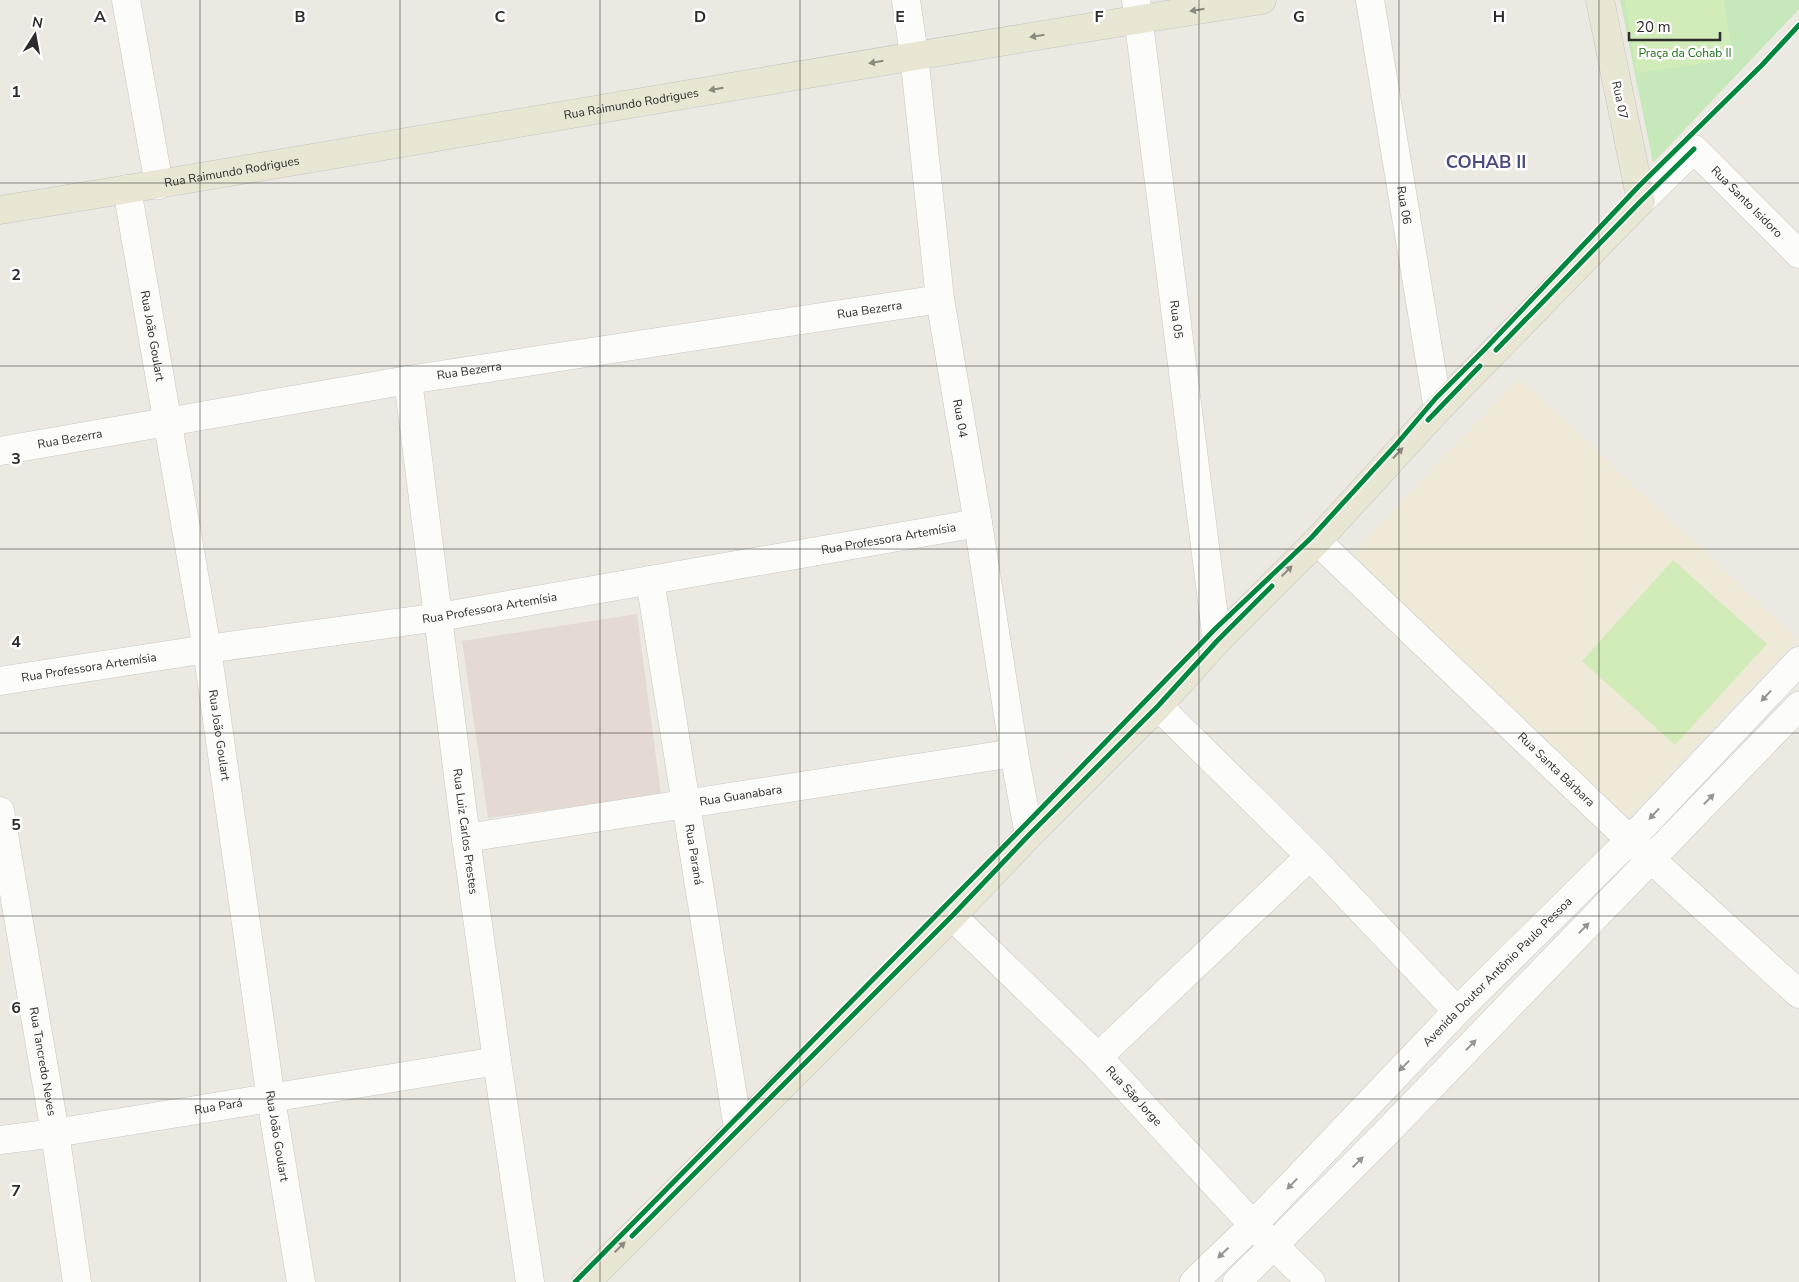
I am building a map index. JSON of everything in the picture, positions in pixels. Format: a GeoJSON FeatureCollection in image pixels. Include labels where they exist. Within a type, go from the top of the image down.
{"type":"FeatureCollection","features":[{"type":"Feature","properties":{"kind":"main road","name":"Rua Raimundo Rodrigues"},"geometry":{"type":"LineString","coordinates":[[0,210],[159,185],[914,56],[1138,9],[1262,0]]}},
{"type":"Feature","properties":{"kind":"main road","name":"Rua 07"},"geometry":{"type":"LineString","coordinates":[[1600,0],[1641,201]]}},
{"type":"Feature","properties":{"kind":"main road"},"geometry":{"type":"LineString","coordinates":[[586,1282],[952,916],[1029,835],[1158,706],[1217,641],[1317,541],[1438,409],[1641,201]]}},
{"type":"Feature","properties":{"kind":"street"},"geometry":{"type":"LineString","coordinates":[[126,0],[159,185]]}},
{"type":"Feature","properties":{"kind":"street","name":"Rua 04"},"geometry":{"type":"LineString","coordinates":[[906,0],[914,56],[940,299],[1029,835]]}},
{"type":"Feature","properties":{"kind":"street","name":"Rua 06"},"geometry":{"type":"LineString","coordinates":[[1370,0],[1438,409]]}},
{"type":"Feature","properties":{"kind":"street","name":"Rua 05"},"geometry":{"type":"LineString","coordinates":[[1138,9],[1217,641]]}},
{"type":"Feature","properties":{"kind":"street","name":"Rua Santo Isidoro"},"geometry":{"type":"LineString","coordinates":[[1641,201],[1694,149],[1799,254]]}},
{"type":"Feature","properties":{"kind":"street","name":"Rua João Goulart"},"geometry":{"type":"LineString","coordinates":[[127,189],[207,649],[271,1099],[301,1282]]}},
{"type":"Feature","properties":{"kind":"street","name":"Rua Bezerra"},"geometry":{"type":"LineString","coordinates":[[0,451],[408,380],[940,299]]}},
{"type":"Feature","properties":{"kind":"street","name":"Rua Luiz Carlos Prestes"},"geometry":{"type":"LineString","coordinates":[[408,380],[466,838],[530,1282]]}},
{"type":"Feature","properties":{"kind":"street","name":"Rua Professora Artemísia"},"geometry":{"type":"LineString","coordinates":[[0,681],[207,649],[439,617],[978,523]]}},
{"type":"Feature","properties":{"kind":"street","name":"Rua Santa Bárbara"},"geometry":{"type":"LineString","coordinates":[[1317,541],[1630,840],[1798,991]]}},
{"type":"Feature","properties":{"kind":"street","name":"Rua Paraná"},"geometry":{"type":"LineString","coordinates":[[650,580],[738,1128]]}},
{"type":"Feature","properties":{"kind":"street","name":"Avenida Doutor Antônio Paulo Pessoa"},"geometry":{"type":"LineString","coordinates":[[1194,1282],[1253,1225],[1457,1011],[1630,840],[1799,661]]}},
{"type":"Feature","properties":{"kind":"street"},"geometry":{"type":"LineString","coordinates":[[1158,706],[1310,856],[1457,1011]]}},
{"type":"Feature","properties":{"kind":"street"},"geometry":{"type":"LineString","coordinates":[[1237,1282],[1385,1134],[1799,706]]}},
{"type":"Feature","properties":{"kind":"street","name":"Rua Guanabara"},"geometry":{"type":"LineString","coordinates":[[466,838],[1014,753]]}},
{"type":"Feature","properties":{"kind":"street","name":"Rua Tancredo Neves"},"geometry":{"type":"LineString","coordinates":[[0,811],[55,1133],[77,1282]]}},
{"type":"Feature","properties":{"kind":"street"},"geometry":{"type":"LineString","coordinates":[[1098,1057],[1310,856]]}},
{"type":"Feature","properties":{"kind":"street","name":"Rua São Jorge"},"geometry":{"type":"LineString","coordinates":[[952,916],[1098,1057],[1253,1225],[1311,1282]]}},
{"type":"Feature","properties":{"kind":"street","name":"Rua Pará"},"geometry":{"type":"LineString","coordinates":[[0,1140],[271,1099],[497,1061]]}},
{"type":"Feature","properties":{"kind":"shaded area"},"geometry":{"type":"Polygon","coordinates":[[[1519,378],[1797,639],[1628,817],[1350,556],[1519,378]]]}},
{"type":"Feature","properties":{"kind":"shaded area"},"geometry":{"type":"Polygon","coordinates":[[[637,614],[661,795],[488,818],[462,641],[637,614]]]}},
{"type":"Feature","properties":{"kind":"green space","name":"Praça da Cohab II"},"geometry":{"type":"Polygon","coordinates":[[[1620,0],[1799,0],[1799,9],[1653,163],[1620,0]]]}},
{"type":"Feature","properties":{"kind":"green space"},"geometry":{"type":"Polygon","coordinates":[[[1625,0],[1724,0],[1733,59],[1637,73],[1625,0]]]}},
{"type":"Feature","properties":{"kind":"green space"},"geometry":{"type":"Polygon","coordinates":[[[1673,560],[1767,644],[1675,745],[1582,661],[1673,560]]]}},
{"type":"Feature","properties":{"kind":"cycle path"},"geometry":{"type":"LineString","coordinates":[[575,1282],[1027,823],[1215,629],[1311,538],[1436,398],[1485,349],[1638,187],[1762,65],[1799,25]]}},
{"type":"Feature","properties":{"kind":"cycle path"},"geometry":{"type":"LineString","coordinates":[[1496,350],[1694,149]]}},
{"type":"Feature","properties":{"kind":"cycle path"},"geometry":{"type":"LineString","coordinates":[[1428,420],[1480,366]]}},
{"type":"Feature","properties":{"kind":"cycle path"},"geometry":{"type":"LineString","coordinates":[[632,1236],[952,916],[1029,835],[1158,706],[1217,641],[1272,586]]}},
{"type":"Feature","properties":{"kind":"district","name":"COHAB II"},"geometry":{"type":"Point","coordinates":[1486,162]}}]}
